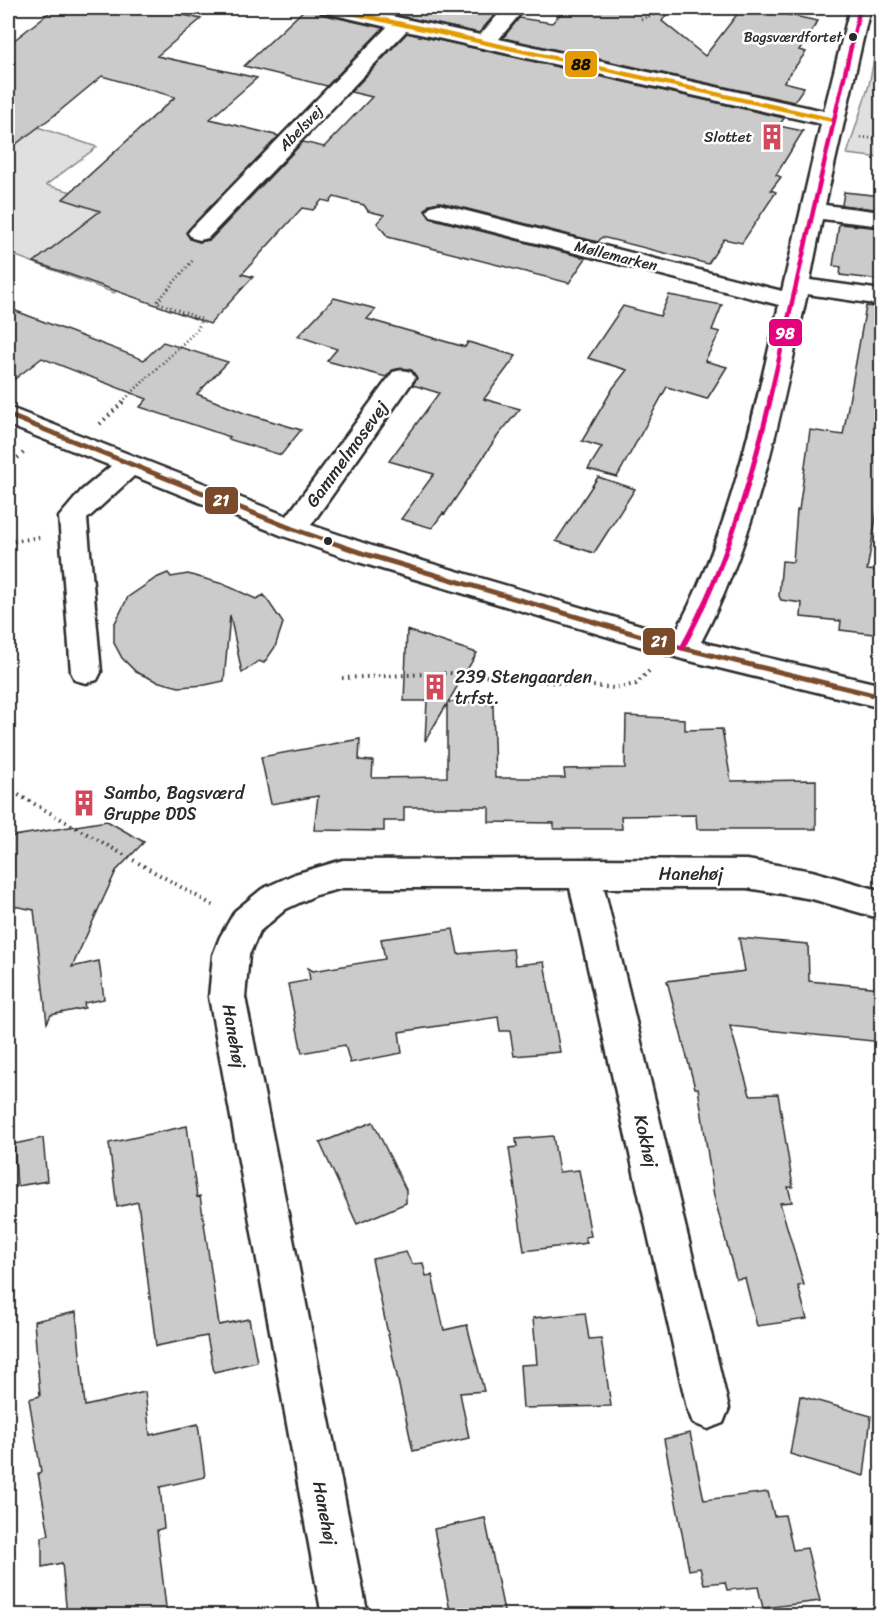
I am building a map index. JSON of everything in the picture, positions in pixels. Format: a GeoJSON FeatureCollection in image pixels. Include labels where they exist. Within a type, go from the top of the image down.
{"type":"FeatureCollection","features":[{"type":"Feature","properties":{"kind":"street"},"geometry":{"type":"LineString","coordinates":[[329,8],[833,120]]}},
{"type":"Feature","properties":{"kind":"street"},"geometry":{"type":"LineString","coordinates":[[485,42],[516,8]]}},
{"type":"Feature","properties":{"kind":"street"},"geometry":{"type":"LineString","coordinates":[[674,646],[703,614],[746,494],[795,293],[860,8]]}},
{"type":"Feature","properties":{"kind":"street","name":"Abelsvej"},"geometry":{"type":"LineString","coordinates":[[200,233],[402,24]]}},
{"type":"Feature","properties":{"kind":"street","name":"Møllemarken"},"geometry":{"type":"LineString","coordinates":[[439,211],[795,293],[882,298]]}},
{"type":"Feature","properties":{"kind":"street"},"geometry":{"type":"LineString","coordinates":[[813,211],[882,219]]}},
{"type":"Feature","properties":{"kind":"street","name":"Gammelmosevej"},"geometry":{"type":"LineString","coordinates":[[293,530],[402,378]]}},
{"type":"Feature","properties":{"kind":"street","name":"Gammelmosevej"},"geometry":{"type":"LineString","coordinates":[[8,415],[293,530],[364,554],[674,646],[882,697]]}},
{"type":"Feature","properties":{"kind":"street"},"geometry":{"type":"LineString","coordinates":[[86,672],[74,518],[91,498],[129,465]]}},
{"type":"Feature","properties":{"kind":"street","name":"Kokhøj"},"geometry":{"type":"LineString","coordinates":[[584,873],[708,1408]]}},
{"type":"Feature","properties":{"kind":"street","name":"Hanehøj"},"geometry":{"type":"LineString","coordinates":[[345,1616],[227,997],[231,954],[246,923],[270,900],[300,885],[343,874],[747,874],[812,885],[882,904]]}},
{"type":"Feature","properties":{"kind":"path"},"geometry":{"type":"LineString","coordinates":[[641,19],[655,14],[661,8]]}},
{"type":"Feature","properties":{"kind":"path"},"geometry":{"type":"LineString","coordinates":[[78,445],[198,329],[201,319],[157,302],[201,250],[200,233]]}},
{"type":"Feature","properties":{"kind":"path"},"geometry":{"type":"LineString","coordinates":[[342,678],[449,673],[546,684],[633,687],[641,682],[674,646]]}},
{"type":"Feature","properties":{"kind":"path"},"geometry":{"type":"LineString","coordinates":[[8,789],[246,923]]}},
{"type":"Feature","properties":{"kind":"shaded area"},"geometry":{"type":"Polygon","coordinates":[[[881,23],[881,158],[847,154],[869,85],[881,23]]]}},
{"type":"Feature","properties":{"kind":"shaded area"},"geometry":{"type":"Polygon","coordinates":[[[8,117],[97,147],[46,185],[191,224],[114,293],[8,253],[8,117]]]}},
{"type":"Feature","properties":{"kind":"building"},"geometry":{"type":"Polygon","coordinates":[[[55,8],[153,8],[201,19],[157,56],[257,78],[210,119],[279,136],[186,232],[190,239],[199,242],[210,240],[303,142],[324,147],[372,97],[351,92],[407,33],[784,118],[779,126],[803,131],[776,175],[781,177],[771,190],[776,192],[742,243],[724,239],[708,264],[602,237],[598,242],[440,202],[430,204],[425,210],[430,218],[586,258],[569,283],[388,237],[377,223],[384,215],[368,211],[364,205],[334,197],[330,202],[322,200],[313,210],[302,208],[242,274],[253,277],[210,324],[34,262],[100,211],[63,199],[175,97],[102,76],[8,150],[8,45],[55,8]]]}},
{"type":"Feature","properties":{"kind":"building"},"geometry":{"type":"Polygon","coordinates":[[[306,8],[317,8],[321,14],[383,28],[327,86],[244,66],[306,8]]]}},
{"type":"Feature","properties":{"kind":"building"},"geometry":{"type":"Polygon","coordinates":[[[362,8],[478,8],[497,12],[479,33],[362,8]]]}},
{"type":"Feature","properties":{"kind":"building"},"geometry":{"type":"Polygon","coordinates":[[[566,8],[671,8],[662,21],[705,56],[742,8],[755,8],[818,21],[799,50],[806,52],[784,82],[804,87],[794,102],[503,38],[519,18],[552,23],[566,8]]]}},
{"type":"Feature","properties":{"kind":"building"},"geometry":{"type":"Polygon","coordinates":[[[844,192],[882,196],[882,210],[842,205],[844,192]]]}},
{"type":"Feature","properties":{"kind":"building"},"geometry":{"type":"Polygon","coordinates":[[[839,224],[882,228],[882,280],[840,275],[841,267],[833,266],[839,224]]]}},
{"type":"Feature","properties":{"kind":"building"},"geometry":{"type":"Polygon","coordinates":[[[669,295],[722,305],[712,330],[720,332],[705,361],[727,367],[707,399],[667,387],[617,477],[588,469],[602,447],[582,441],[613,388],[627,370],[588,358],[623,306],[660,316],[669,295]]]}},
{"type":"Feature","properties":{"kind":"building"},"geometry":{"type":"Polygon","coordinates":[[[334,298],[376,309],[367,319],[465,347],[468,342],[516,356],[484,399],[520,409],[496,438],[445,514],[443,513],[432,528],[401,519],[434,474],[389,461],[439,393],[413,385],[417,378],[411,370],[402,368],[393,370],[386,377],[327,361],[337,349],[298,336],[334,298]]]}},
{"type":"Feature","properties":{"kind":"building"},"geometry":{"type":"Polygon","coordinates":[[[866,306],[882,308],[882,387],[874,426],[882,427],[882,507],[878,506],[867,570],[882,571],[882,635],[840,630],[841,621],[801,617],[802,603],[781,600],[779,596],[782,561],[793,562],[797,510],[799,510],[810,430],[843,435],[866,306]]]}},
{"type":"Feature","properties":{"kind":"building"},"geometry":{"type":"Polygon","coordinates":[[[8,308],[144,360],[163,342],[228,362],[197,394],[244,413],[301,430],[281,455],[228,439],[230,437],[140,407],[147,399],[42,358],[8,384],[8,308]]]}},
{"type":"Feature","properties":{"kind":"building"},"geometry":{"type":"Polygon","coordinates":[[[598,477],[635,489],[594,553],[556,541],[598,477]]]}},
{"type":"Feature","properties":{"kind":"building"},"geometry":{"type":"Polygon","coordinates":[[[168,573],[171,577],[188,574],[223,584],[256,599],[264,595],[283,623],[275,647],[264,663],[259,661],[242,673],[230,615],[224,681],[179,687],[156,681],[136,672],[122,658],[114,643],[114,625],[128,597],[156,578],[168,573]]]}},
{"type":"Feature","properties":{"kind":"building"},"geometry":{"type":"Polygon","coordinates":[[[407,630],[477,653],[448,702],[493,704],[495,778],[565,778],[564,769],[625,768],[626,716],[685,719],[685,730],[722,729],[731,781],[816,780],[816,829],[697,829],[696,815],[621,816],[622,829],[554,829],[554,823],[489,822],[489,807],[404,807],[404,821],[384,821],[384,831],[314,830],[318,796],[271,804],[261,757],[360,739],[359,760],[373,761],[372,778],[447,777],[447,704],[425,741],[427,701],[404,701],[407,630]]]}},
{"type":"Feature","properties":{"kind":"building"},"geometry":{"type":"Polygon","coordinates":[[[107,821],[144,842],[116,871],[72,967],[99,961],[104,999],[84,1003],[85,1008],[51,1015],[47,1023],[34,910],[8,905],[8,837],[107,821]]]}},
{"type":"Feature","properties":{"kind":"building"},"geometry":{"type":"Polygon","coordinates":[[[453,929],[458,954],[513,949],[515,965],[544,962],[560,1052],[514,1056],[510,1031],[500,1031],[498,1017],[399,1032],[402,1053],[350,1063],[345,1045],[302,1053],[288,984],[310,980],[308,968],[313,971],[385,959],[381,939],[453,929]]]}},
{"type":"Feature","properties":{"kind":"building"},"geometry":{"type":"Polygon","coordinates":[[[739,938],[808,944],[809,981],[882,988],[882,1042],[730,1026],[750,1095],[778,1094],[793,1187],[788,1187],[792,1202],[780,1203],[804,1285],[798,1286],[807,1319],[757,1326],[745,1278],[736,1279],[714,1196],[698,1088],[695,1088],[667,981],[745,971],[739,938]]]}},
{"type":"Feature","properties":{"kind":"building"},"geometry":{"type":"Polygon","coordinates":[[[373,1122],[406,1190],[406,1203],[357,1224],[320,1143],[373,1122]]]}},
{"type":"Feature","properties":{"kind":"building"},"geometry":{"type":"Polygon","coordinates":[[[187,1126],[219,1325],[249,1319],[257,1362],[214,1372],[207,1336],[156,1346],[138,1202],[117,1207],[109,1143],[187,1126]]]}},
{"type":"Feature","properties":{"kind":"building"},"geometry":{"type":"Polygon","coordinates":[[[553,1136],[559,1172],[579,1170],[591,1236],[585,1237],[587,1243],[524,1251],[509,1148],[517,1147],[516,1139],[553,1136]]]}},
{"type":"Feature","properties":{"kind":"building"},"geometry":{"type":"Polygon","coordinates":[[[43,1138],[47,1181],[17,1186],[14,1144],[43,1138]]]}},
{"type":"Feature","properties":{"kind":"building"},"geometry":{"type":"Polygon","coordinates":[[[406,1252],[412,1264],[423,1263],[426,1276],[432,1275],[444,1330],[467,1325],[484,1391],[460,1393],[469,1438],[413,1451],[372,1259],[406,1252]]]}},
{"type":"Feature","properties":{"kind":"building"},"geometry":{"type":"Polygon","coordinates":[[[76,1312],[85,1406],[145,1392],[150,1435],[198,1424],[205,1477],[160,1487],[164,1528],[157,1530],[167,1616],[67,1616],[62,1563],[42,1567],[42,1537],[49,1535],[38,1473],[41,1472],[29,1399],[40,1396],[34,1321],[76,1312]]]}},
{"type":"Feature","properties":{"kind":"building"},"geometry":{"type":"Polygon","coordinates":[[[585,1313],[589,1339],[601,1338],[611,1406],[523,1408],[520,1365],[537,1364],[533,1318],[585,1313]]]}},
{"type":"Feature","properties":{"kind":"building"},"geometry":{"type":"Polygon","coordinates":[[[800,1396],[871,1416],[864,1476],[790,1454],[800,1396]]]}},
{"type":"Feature","properties":{"kind":"building"},"geometry":{"type":"Polygon","coordinates":[[[690,1433],[704,1500],[768,1492],[774,1516],[785,1515],[793,1550],[807,1548],[820,1601],[763,1608],[758,1587],[727,1590],[725,1582],[704,1584],[700,1568],[689,1570],[664,1439],[690,1433]]]}},
{"type":"Feature","properties":{"kind":"building"},"geometry":{"type":"Polygon","coordinates":[[[485,1518],[505,1616],[451,1616],[434,1529],[485,1518]]]}},
{"type":"Feature","properties":{"kind":"transit line","name":"88"},"geometry":{"type":"LineString","coordinates":[[329,8],[833,120]]}},
{"type":"Feature","properties":{"kind":"transit line","name":"98"},"geometry":{"type":"LineString","coordinates":[[682,648],[700,615],[729,547],[751,475],[860,8]]}},
{"type":"Feature","properties":{"kind":"transit line","name":"21"},"geometry":{"type":"LineString","coordinates":[[8,415],[293,529],[365,554],[682,648],[882,697]]}},
{"type":"Feature","properties":{"kind":"place","name":"Bagsværdfortet"},"geometry":{"type":"Point","coordinates":[853,37]}},
{"type":"Feature","properties":{"kind":"place","name":"Slottet"},"geometry":{"type":"Point","coordinates":[772,137]}},
{"type":"Feature","properties":{"kind":"place","name":"239 Stengaarden trfst."},"geometry":{"type":"Point","coordinates":[435,687]}},
{"type":"Feature","properties":{"kind":"place","name":"Sambo, Bagsværd Gruppe DDS"},"geometry":{"type":"Point","coordinates":[84,803]}}]}
